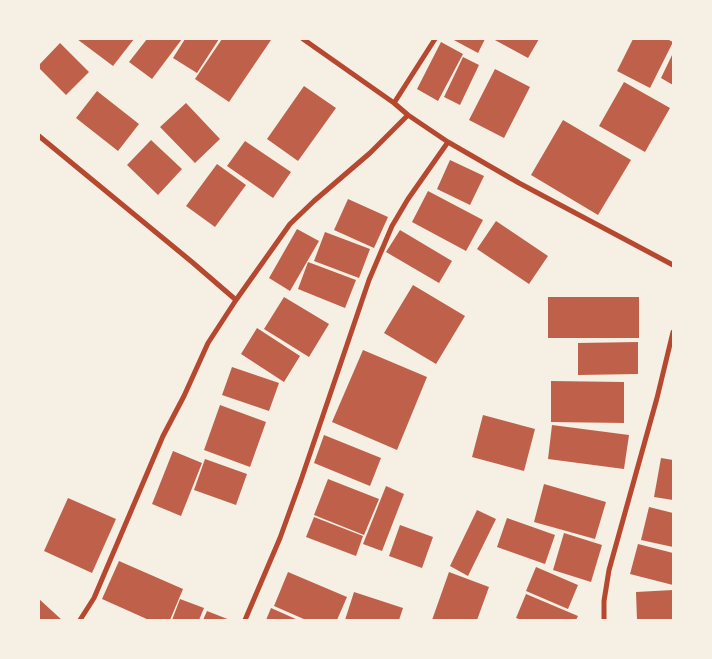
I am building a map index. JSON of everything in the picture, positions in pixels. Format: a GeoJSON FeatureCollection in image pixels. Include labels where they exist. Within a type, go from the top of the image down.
{"type":"FeatureCollection","features":[{"type":"Feature","properties":{"kind":"street"},"geometry":{"type":"LineString","coordinates":[[304,39],[448,142],[519,183],[673,265]]}},
{"type":"Feature","properties":{"kind":"street"},"geometry":{"type":"LineString","coordinates":[[394,104],[436,39]]}},
{"type":"Feature","properties":{"kind":"street"},"geometry":{"type":"LineString","coordinates":[[80,620],[94,598],[163,436],[208,343],[290,224],[370,153],[408,115]]}},
{"type":"Feature","properties":{"kind":"street"},"geometry":{"type":"LineString","coordinates":[[39,136],[236,300]]}},
{"type":"Feature","properties":{"kind":"street"},"geometry":{"type":"LineString","coordinates":[[245,620],[302,480],[373,271],[392,226],[408,199],[448,142]]}},
{"type":"Feature","properties":{"kind":"street"},"geometry":{"type":"LineString","coordinates":[[604,620],[604,601],[609,570],[657,398],[673,332]]}},
{"type":"Feature","properties":{"kind":"building"},"geometry":{"type":"Polygon","coordinates":[[[77,39],[134,39],[113,66],[77,39]]]}},
{"type":"Feature","properties":{"kind":"building"},"geometry":{"type":"Polygon","coordinates":[[[147,39],[182,39],[152,79],[129,62],[147,39]]]}},
{"type":"Feature","properties":{"kind":"building"},"geometry":{"type":"Polygon","coordinates":[[[185,39],[219,39],[197,73],[173,58],[185,39]]]}},
{"type":"Feature","properties":{"kind":"building"},"geometry":{"type":"Polygon","coordinates":[[[222,39],[271,40],[229,102],[195,79],[222,39]]]}},
{"type":"Feature","properties":{"kind":"building"},"geometry":{"type":"Polygon","coordinates":[[[452,39],[485,39],[478,53],[452,39]]]}},
{"type":"Feature","properties":{"kind":"building"},"geometry":{"type":"Polygon","coordinates":[[[493,39],[539,39],[528,58],[493,39]]]}},
{"type":"Feature","properties":{"kind":"building"},"geometry":{"type":"Polygon","coordinates":[[[633,39],[667,39],[673,42],[650,88],[617,71],[633,39]]]}},
{"type":"Feature","properties":{"kind":"building"},"geometry":{"type":"Polygon","coordinates":[[[441,42],[463,54],[438,101],[417,89],[441,42]]]}},
{"type":"Feature","properties":{"kind":"building"},"geometry":{"type":"Polygon","coordinates":[[[60,43],[89,72],[66,95],[39,68],[39,65],[60,43]]]}},
{"type":"Feature","properties":{"kind":"building"},"geometry":{"type":"Polygon","coordinates":[[[673,53],[673,85],[661,78],[673,53]]]}},
{"type":"Feature","properties":{"kind":"building"},"geometry":{"type":"Polygon","coordinates":[[[463,57],[479,65],[460,105],[444,97],[463,57]]]}},
{"type":"Feature","properties":{"kind":"building"},"geometry":{"type":"Polygon","coordinates":[[[495,69],[530,87],[504,138],[469,120],[495,69]]]}},
{"type":"Feature","properties":{"kind":"building"},"geometry":{"type":"Polygon","coordinates":[[[624,82],[670,108],[645,152],[599,126],[624,82]]]}},
{"type":"Feature","properties":{"kind":"building"},"geometry":{"type":"Polygon","coordinates":[[[304,86],[336,108],[298,161],[267,139],[304,86]]]}},
{"type":"Feature","properties":{"kind":"building"},"geometry":{"type":"Polygon","coordinates":[[[97,91],[139,124],[118,151],[76,118],[97,91]]]}},
{"type":"Feature","properties":{"kind":"building"},"geometry":{"type":"Polygon","coordinates":[[[186,103],[220,139],[195,163],[160,127],[186,103]]]}},
{"type":"Feature","properties":{"kind":"building"},"geometry":{"type":"Polygon","coordinates":[[[563,120],[631,160],[598,215],[531,175],[563,120]]]}},
{"type":"Feature","properties":{"kind":"building"},"geometry":{"type":"Polygon","coordinates":[[[151,140],[182,169],[158,195],[127,165],[151,140]]]}},
{"type":"Feature","properties":{"kind":"building"},"geometry":{"type":"Polygon","coordinates":[[[245,141],[291,172],[273,198],[227,166],[245,141]]]}},
{"type":"Feature","properties":{"kind":"building"},"geometry":{"type":"Polygon","coordinates":[[[450,160],[484,176],[470,205],[437,189],[450,160]]]}},
{"type":"Feature","properties":{"kind":"building"},"geometry":{"type":"Polygon","coordinates":[[[217,164],[246,185],[215,227],[186,206],[217,164]]]}},
{"type":"Feature","properties":{"kind":"building"},"geometry":{"type":"Polygon","coordinates":[[[428,191],[483,220],[466,251],[412,222],[428,191]]]}},
{"type":"Feature","properties":{"kind":"building"},"geometry":{"type":"Polygon","coordinates":[[[348,199],[388,217],[374,248],[334,230],[348,199]]]}},
{"type":"Feature","properties":{"kind":"building"},"geometry":{"type":"Polygon","coordinates":[[[496,221],[548,256],[529,284],[477,249],[496,221]]]}},
{"type":"Feature","properties":{"kind":"building"},"geometry":{"type":"Polygon","coordinates":[[[297,229],[319,241],[290,291],[269,278],[297,229]]]}},
{"type":"Feature","properties":{"kind":"building"},"geometry":{"type":"Polygon","coordinates":[[[400,230],[452,261],[439,283],[386,252],[400,230]]]}},
{"type":"Feature","properties":{"kind":"building"},"geometry":{"type":"Polygon","coordinates":[[[325,232],[370,249],[359,278],[314,261],[325,232]]]}},
{"type":"Feature","properties":{"kind":"building"},"geometry":{"type":"Polygon","coordinates":[[[308,262],[356,280],[345,308],[298,289],[308,262]]]}},
{"type":"Feature","properties":{"kind":"building"},"geometry":{"type":"Polygon","coordinates":[[[413,285],[465,316],[436,364],[384,333],[413,285]]]}},
{"type":"Feature","properties":{"kind":"building"},"geometry":{"type":"Polygon","coordinates":[[[284,297],[329,324],[309,357],[264,329],[284,297]]]}},
{"type":"Feature","properties":{"kind":"building"},"geometry":{"type":"Polygon","coordinates":[[[548,297],[639,297],[639,338],[548,338],[548,297]]]}},
{"type":"Feature","properties":{"kind":"building"},"geometry":{"type":"Polygon","coordinates":[[[257,328],[300,356],[284,382],[241,354],[257,328]]]}},
{"type":"Feature","properties":{"kind":"building"},"geometry":{"type":"Polygon","coordinates":[[[638,342],[638,374],[578,375],[578,343],[638,342]]]}},
{"type":"Feature","properties":{"kind":"building"},"geometry":{"type":"Polygon","coordinates":[[[363,350],[427,377],[397,450],[332,422],[363,350]]]}},
{"type":"Feature","properties":{"kind":"building"},"geometry":{"type":"Polygon","coordinates":[[[232,367],[279,383],[269,411],[222,395],[232,367]]]}},
{"type":"Feature","properties":{"kind":"building"},"geometry":{"type":"Polygon","coordinates":[[[551,381],[624,382],[624,423],[551,422],[551,381]]]}},
{"type":"Feature","properties":{"kind":"building"},"geometry":{"type":"Polygon","coordinates":[[[220,405],[266,422],[250,467],[204,450],[220,405]]]}},
{"type":"Feature","properties":{"kind":"building"},"geometry":{"type":"Polygon","coordinates":[[[483,415],[535,429],[524,471],[472,457],[483,415]]]}},
{"type":"Feature","properties":{"kind":"building"},"geometry":{"type":"Polygon","coordinates":[[[552,425],[629,435],[624,469],[548,459],[552,425]]]}},
{"type":"Feature","properties":{"kind":"building"},"geometry":{"type":"Polygon","coordinates":[[[324,435],[381,458],[370,486],[314,463],[324,435]]]}},
{"type":"Feature","properties":{"kind":"building"},"geometry":{"type":"Polygon","coordinates":[[[173,451],[202,463],[181,516],[152,504],[173,451]]]}},
{"type":"Feature","properties":{"kind":"building"},"geometry":{"type":"Polygon","coordinates":[[[661,458],[673,460],[673,500],[654,497],[661,458]]]}},
{"type":"Feature","properties":{"kind":"building"},"geometry":{"type":"Polygon","coordinates":[[[205,459],[247,474],[236,505],[194,490],[205,459]]]}},
{"type":"Feature","properties":{"kind":"building"},"geometry":{"type":"Polygon","coordinates":[[[328,479],[379,499],[364,535],[314,515],[328,479]]]}},
{"type":"Feature","properties":{"kind":"building"},"geometry":{"type":"Polygon","coordinates":[[[544,484],[606,502],[595,539],[534,522],[544,484]]]}},
{"type":"Feature","properties":{"kind":"building"},"geometry":{"type":"Polygon","coordinates":[[[386,486],[404,494],[382,551],[363,544],[386,486]]]}},
{"type":"Feature","properties":{"kind":"building"},"geometry":{"type":"Polygon","coordinates":[[[68,498],[116,519],[92,573],[44,551],[68,498]]]}},
{"type":"Feature","properties":{"kind":"building"},"geometry":{"type":"Polygon","coordinates":[[[649,507],[673,513],[673,547],[641,540],[649,507]]]}},
{"type":"Feature","properties":{"kind":"building"},"geometry":{"type":"Polygon","coordinates":[[[477,510],[496,519],[468,576],[450,566],[477,510]]]}},
{"type":"Feature","properties":{"kind":"building"},"geometry":{"type":"Polygon","coordinates":[[[314,517],[363,536],[356,556],[306,537],[314,517]]]}},
{"type":"Feature","properties":{"kind":"building"},"geometry":{"type":"Polygon","coordinates":[[[507,518],[555,535],[545,564],[497,547],[507,518]]]}},
{"type":"Feature","properties":{"kind":"building"},"geometry":{"type":"Polygon","coordinates":[[[400,525],[433,537],[422,568],[389,556],[400,525]]]}},
{"type":"Feature","properties":{"kind":"building"},"geometry":{"type":"Polygon","coordinates":[[[564,533],[602,545],[591,582],[553,570],[564,533]]]}},
{"type":"Feature","properties":{"kind":"building"},"geometry":{"type":"Polygon","coordinates":[[[638,544],[673,553],[673,585],[630,574],[638,544]]]}},
{"type":"Feature","properties":{"kind":"building"},"geometry":{"type":"Polygon","coordinates":[[[119,561],[183,589],[170,620],[149,620],[102,599],[119,561]]]}},
{"type":"Feature","properties":{"kind":"building"},"geometry":{"type":"Polygon","coordinates":[[[536,567],[578,585],[568,609],[526,591],[536,567]]]}},
{"type":"Feature","properties":{"kind":"building"},"geometry":{"type":"Polygon","coordinates":[[[288,572],[347,597],[337,620],[306,620],[274,606],[288,572]]]}},
{"type":"Feature","properties":{"kind":"building"},"geometry":{"type":"Polygon","coordinates":[[[449,572],[489,587],[477,620],[432,620],[449,572]]]}},
{"type":"Feature","properties":{"kind":"building"},"geometry":{"type":"Polygon","coordinates":[[[673,590],[673,620],[637,620],[636,592],[673,590]]]}},
{"type":"Feature","properties":{"kind":"building"},"geometry":{"type":"Polygon","coordinates":[[[354,592],[403,608],[399,620],[345,620],[354,592]]]}},
{"type":"Feature","properties":{"kind":"building"},"geometry":{"type":"Polygon","coordinates":[[[526,594],[578,616],[576,620],[522,620],[516,618],[526,594]]]}},
{"type":"Feature","properties":{"kind":"building"},"geometry":{"type":"Polygon","coordinates":[[[39,599],[62,620],[39,620],[39,599]]]}},
{"type":"Feature","properties":{"kind":"building"},"geometry":{"type":"Polygon","coordinates":[[[180,599],[204,608],[199,620],[172,620],[180,599]]]}},
{"type":"Feature","properties":{"kind":"building"},"geometry":{"type":"Polygon","coordinates":[[[271,608],[298,620],[266,620],[271,608]]]}},
{"type":"Feature","properties":{"kind":"building"},"geometry":{"type":"Polygon","coordinates":[[[207,611],[230,620],[203,620],[207,611]]]}}]}
